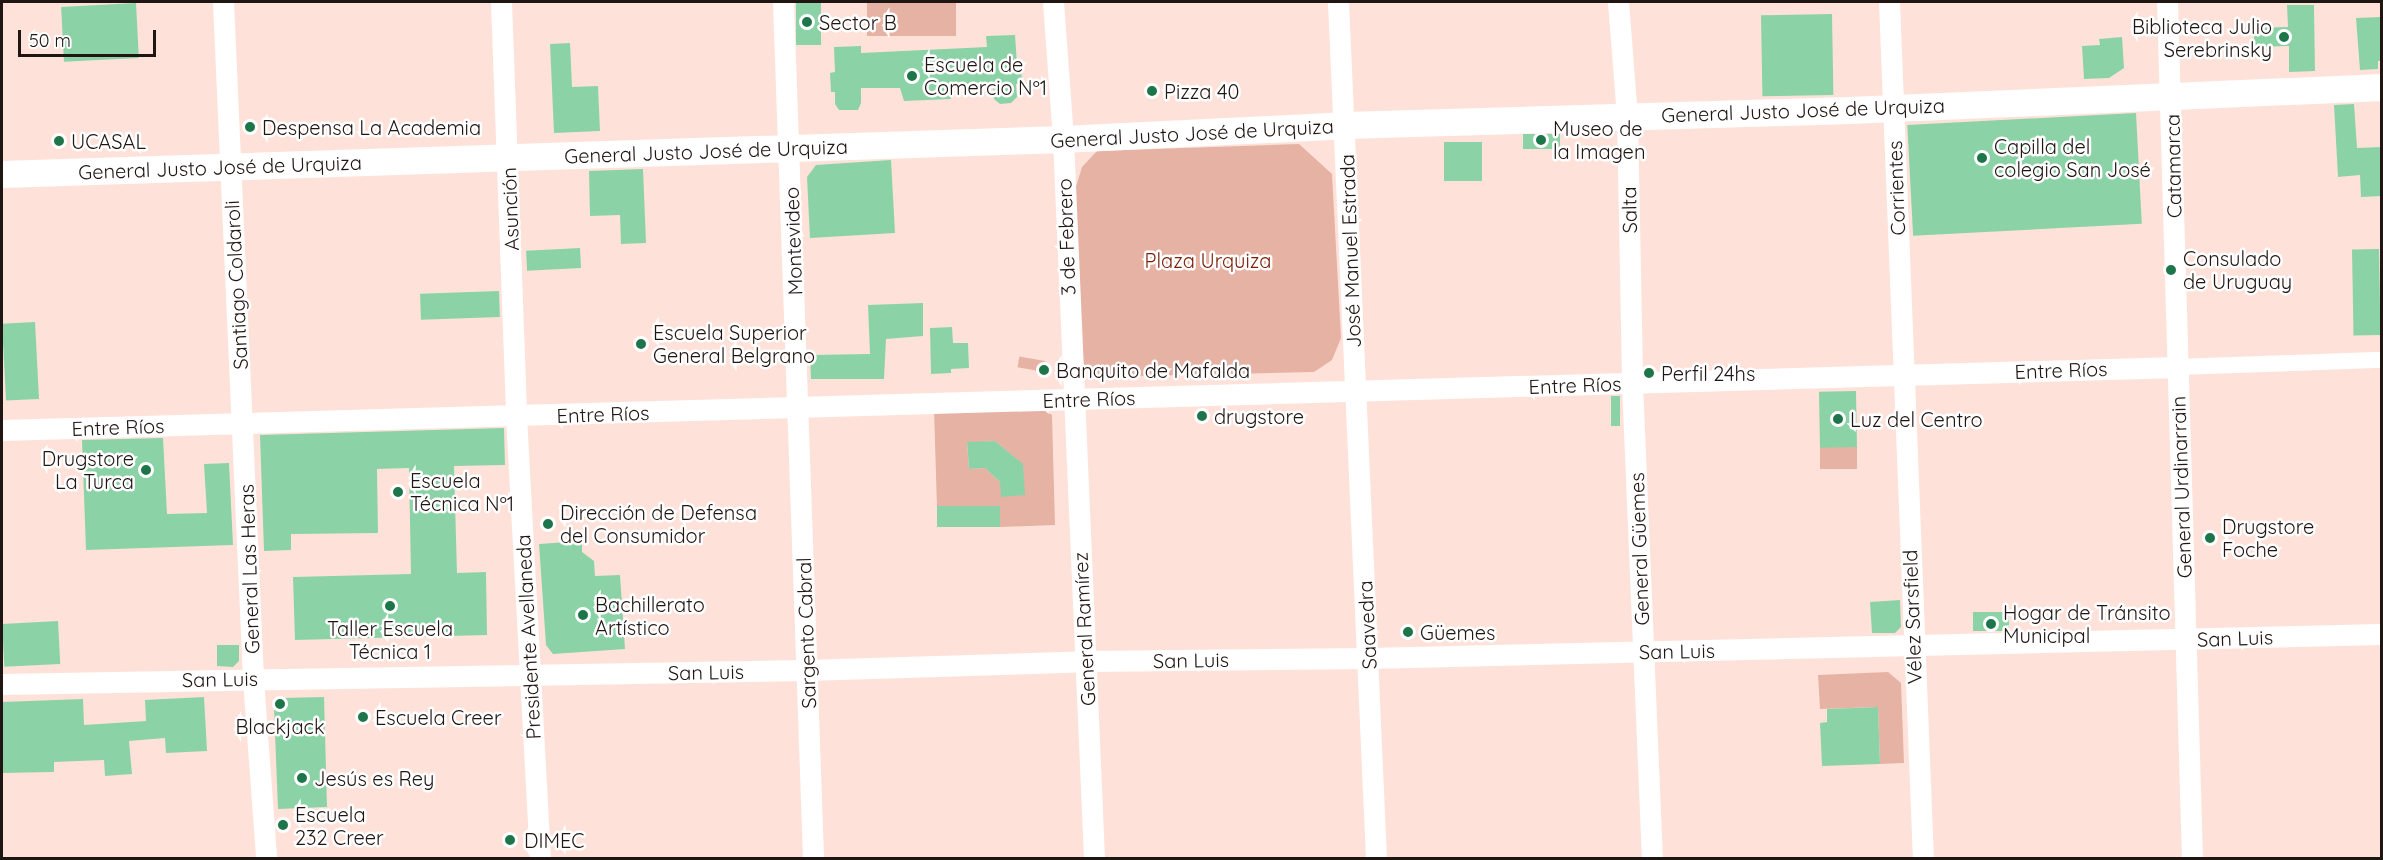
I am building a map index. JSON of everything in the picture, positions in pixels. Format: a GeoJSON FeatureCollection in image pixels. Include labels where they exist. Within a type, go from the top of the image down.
{"type":"FeatureCollection","features":[{"type":"Feature","properties":{"kind":"street","name":"Santiago Coldaroli"},"geometry":{"type":"LineString","coordinates":[[223,2],[243,424]]}},
{"type":"Feature","properties":{"kind":"street","name":"Asunción"},"geometry":{"type":"LineString","coordinates":[[501,2],[516,416]]}},
{"type":"Feature","properties":{"kind":"street","name":"Montevideo"},"geometry":{"type":"LineString","coordinates":[[783,2],[799,408]]}},
{"type":"Feature","properties":{"kind":"street","name":"3 de Febrero"},"geometry":{"type":"LineString","coordinates":[[1053,2],[1063,139],[1072,400]]}},
{"type":"Feature","properties":{"kind":"street","name":"José Manuel Estrada"},"geometry":{"type":"LineString","coordinates":[[1338,2],[1356,392]]}},
{"type":"Feature","properties":{"kind":"street","name":"Salta"},"geometry":{"type":"LineString","coordinates":[[1618,2],[1627,116],[1632,383]]}},
{"type":"Feature","properties":{"kind":"street","name":"Corrientes"},"geometry":{"type":"LineString","coordinates":[[1889,2],[1903,375]]}},
{"type":"Feature","properties":{"kind":"street","name":"Catamarca"},"geometry":{"type":"LineString","coordinates":[[2167,2],[2172,96],[2177,367]]}},
{"type":"Feature","properties":{"kind":"street","name":"General Justo José de Urquiza"},"geometry":{"type":"LineString","coordinates":[[2,174],[790,149],[1063,139],[1345,125],[1894,108],[2382,87]]}},
{"type":"Feature","properties":{"kind":"street"},"geometry":{"type":"LineString","coordinates":[[2177,367],[2382,360]]}},
{"type":"Feature","properties":{"kind":"street","name":"Entre Ríos"},"geometry":{"type":"LineString","coordinates":[[2,430],[2177,367]]}},
{"type":"Feature","properties":{"kind":"street","name":"General Urdinarrain"},"geometry":{"type":"LineString","coordinates":[[2177,367],[2192,858]]}},
{"type":"Feature","properties":{"kind":"street","name":"Vélez Sarsfield"},"geometry":{"type":"LineString","coordinates":[[1903,375],[1923,858]]}},
{"type":"Feature","properties":{"kind":"street","name":"General Güemes"},"geometry":{"type":"LineString","coordinates":[[1632,383],[1652,858]]}},
{"type":"Feature","properties":{"kind":"street","name":"Saavedra"},"geometry":{"type":"LineString","coordinates":[[1356,392],[1376,858]]}},
{"type":"Feature","properties":{"kind":"street","name":"General Ramírez"},"geometry":{"type":"LineString","coordinates":[[1072,400],[1094,858]]}},
{"type":"Feature","properties":{"kind":"street","name":"Sargento Cabral"},"geometry":{"type":"LineString","coordinates":[[799,408],[813,858]]}},
{"type":"Feature","properties":{"kind":"street","name":"Presidente Avellaneda"},"geometry":{"type":"LineString","coordinates":[[516,416],[540,858]]}},
{"type":"Feature","properties":{"kind":"street","name":"General Las Heras"},"geometry":{"type":"LineString","coordinates":[[243,424],[253,679],[266,858]]}},
{"type":"Feature","properties":{"kind":"street","name":"San Luis"},"geometry":{"type":"LineString","coordinates":[[2,684],[807,670],[1086,661],[1369,658],[2382,634]]}},
{"type":"Feature","properties":{"kind":"green space"},"geometry":{"type":"Polygon","coordinates":[[[867,2],[956,2],[956,36],[867,36],[867,2]]]}},
{"type":"Feature","properties":{"kind":"green space","name":"Plaza Urquiza"},"geometry":{"type":"Polygon","coordinates":[[[1299,144],[1332,174],[1341,338],[1332,360],[1314,372],[1097,377],[1084,368],[1079,351],[1075,190],[1082,167],[1097,151],[1299,144]]]}},
{"type":"Feature","properties":{"kind":"green space"},"geometry":{"type":"Polygon","coordinates":[[[1019,356],[1045,361],[1043,372],[1017,367],[1019,356]]]}},
{"type":"Feature","properties":{"kind":"green space"},"geometry":{"type":"Polygon","coordinates":[[[1037,406],[1052,415],[1055,525],[1000,527],[1000,510],[994,506],[937,508],[934,409],[1037,406]],[[995,441],[967,443],[969,469],[985,468],[1000,482],[1022,464],[995,441]]]}},
{"type":"Feature","properties":{"kind":"green space"},"geometry":{"type":"Polygon","coordinates":[[[1820,447],[1857,447],[1857,469],[1820,469],[1820,447]]]}},
{"type":"Feature","properties":{"kind":"green space"},"geometry":{"type":"Polygon","coordinates":[[[1888,672],[1901,683],[1904,763],[1880,764],[1878,707],[1820,709],[1818,675],[1888,672]]]}},
{"type":"Feature","properties":{"kind":"building","name":"Sector B"},"geometry":{"type":"Polygon","coordinates":[[[796,2],[821,2],[821,45],[796,45],[796,2]]]}},
{"type":"Feature","properties":{"kind":"building"},"geometry":{"type":"Polygon","coordinates":[[[136,3],[139,58],[64,62],[61,7],[136,3]]]}},
{"type":"Feature","properties":{"kind":"building","name":"Biblioteca Julio Serebrinsky"},"geometry":{"type":"Polygon","coordinates":[[[2287,5],[2314,5],[2315,71],[2289,72],[2289,46],[2254,47],[2254,28],[2288,27],[2287,5]]]}},
{"type":"Feature","properties":{"kind":"building"},"geometry":{"type":"Polygon","coordinates":[[[1832,14],[1833,95],[1762,96],[1761,15],[1832,14]]]}},
{"type":"Feature","properties":{"kind":"building"},"geometry":{"type":"Polygon","coordinates":[[[2381,17],[2382,61],[2378,61],[2378,69],[2360,70],[2356,18],[2381,17]]]}},
{"type":"Feature","properties":{"kind":"building"},"geometry":{"type":"Polygon","coordinates":[[[1015,35],[1017,64],[1021,64],[1022,84],[1016,84],[1017,97],[1011,103],[1000,104],[994,99],[993,83],[951,85],[951,99],[904,101],[900,88],[861,88],[861,103],[858,110],[839,110],[835,104],[835,92],[831,92],[830,73],[835,72],[834,47],[861,46],[861,53],[987,47],[986,36],[1015,35]]]}},
{"type":"Feature","properties":{"kind":"building"},"geometry":{"type":"Polygon","coordinates":[[[2122,37],[2124,68],[2109,78],[2084,79],[2082,46],[2100,45],[2099,39],[2122,37]]]}},
{"type":"Feature","properties":{"kind":"building"},"geometry":{"type":"Polygon","coordinates":[[[570,43],[572,87],[598,86],[600,131],[554,133],[550,44],[570,43]]]}},
{"type":"Feature","properties":{"kind":"building"},"geometry":{"type":"Polygon","coordinates":[[[2354,104],[2357,148],[2382,147],[2382,196],[2361,197],[2360,175],[2338,177],[2334,105],[2354,104]]]}},
{"type":"Feature","properties":{"kind":"building"},"geometry":{"type":"Polygon","coordinates":[[[2136,113],[2142,224],[1913,236],[1907,125],[2136,113]]]}},
{"type":"Feature","properties":{"kind":"building","name":"Museo de la Imagen"},"geometry":{"type":"Polygon","coordinates":[[[1523,134],[1560,134],[1560,149],[1523,149],[1523,134]]]}},
{"type":"Feature","properties":{"kind":"building"},"geometry":{"type":"Polygon","coordinates":[[[1444,142],[1482,142],[1482,181],[1444,181],[1444,142]]]}},
{"type":"Feature","properties":{"kind":"building"},"geometry":{"type":"Polygon","coordinates":[[[891,160],[895,233],[810,238],[807,177],[816,165],[891,160]]]}},
{"type":"Feature","properties":{"kind":"building"},"geometry":{"type":"Polygon","coordinates":[[[643,169],[646,243],[621,244],[620,215],[590,216],[589,171],[643,169]]]}},
{"type":"Feature","properties":{"kind":"building"},"geometry":{"type":"Polygon","coordinates":[[[580,248],[581,268],[527,271],[526,251],[580,248]]]}},
{"type":"Feature","properties":{"kind":"building"},"geometry":{"type":"Polygon","coordinates":[[[2352,249],[2379,249],[2381,335],[2354,335],[2352,249]]]}},
{"type":"Feature","properties":{"kind":"building"},"geometry":{"type":"Polygon","coordinates":[[[499,291],[500,317],[421,320],[420,294],[499,291]]]}},
{"type":"Feature","properties":{"kind":"building"},"geometry":{"type":"Polygon","coordinates":[[[923,303],[923,336],[886,339],[884,379],[811,379],[810,355],[870,354],[868,305],[923,303]]]}},
{"type":"Feature","properties":{"kind":"building"},"geometry":{"type":"Polygon","coordinates":[[[35,322],[39,399],[6,401],[2,324],[35,322]]]}},
{"type":"Feature","properties":{"kind":"building"},"geometry":{"type":"Polygon","coordinates":[[[952,327],[953,343],[968,343],[969,368],[951,369],[951,373],[931,374],[930,328],[952,327]]]}},
{"type":"Feature","properties":{"kind":"building","name":"Luz del Centro"},"geometry":{"type":"Polygon","coordinates":[[[1856,391],[1857,447],[1820,448],[1819,392],[1856,391]]]}},
{"type":"Feature","properties":{"kind":"building"},"geometry":{"type":"Polygon","coordinates":[[[1611,396],[1620,396],[1620,426],[1611,426],[1611,396]]]}},
{"type":"Feature","properties":{"kind":"building"},"geometry":{"type":"Polygon","coordinates":[[[504,428],[505,465],[454,466],[457,573],[486,572],[487,635],[295,640],[293,577],[411,574],[409,468],[377,469],[378,533],[291,534],[291,550],[264,551],[260,435],[504,428]]]}},
{"type":"Feature","properties":{"kind":"building"},"geometry":{"type":"Polygon","coordinates":[[[163,438],[167,514],[207,513],[204,464],[229,463],[233,545],[86,550],[82,440],[163,438]]]}},
{"type":"Feature","properties":{"kind":"building"},"geometry":{"type":"Polygon","coordinates":[[[995,441],[1023,464],[1025,495],[1001,497],[1000,482],[985,468],[969,469],[967,442],[995,441]]]}},
{"type":"Feature","properties":{"kind":"building"},"geometry":{"type":"Polygon","coordinates":[[[937,506],[1000,506],[1000,527],[937,527],[937,506]]]}},
{"type":"Feature","properties":{"kind":"building","name":"Bachillerato Artístico"},"geometry":{"type":"Polygon","coordinates":[[[582,541],[582,552],[594,561],[595,576],[620,575],[625,649],[553,654],[546,645],[539,544],[582,541]]]}},
{"type":"Feature","properties":{"kind":"building"},"geometry":{"type":"Polygon","coordinates":[[[1900,600],[1901,627],[1895,633],[1872,633],[1870,602],[1900,600]]]}},
{"type":"Feature","properties":{"kind":"building","name":"Hogar de Tránsito Municipal"},"geometry":{"type":"Polygon","coordinates":[[[1973,612],[2009,612],[2009,631],[1973,631],[1973,612]]]}},
{"type":"Feature","properties":{"kind":"building"},"geometry":{"type":"Polygon","coordinates":[[[58,621],[60,664],[4,667],[2,624],[58,621]]]}},
{"type":"Feature","properties":{"kind":"building"},"geometry":{"type":"Polygon","coordinates":[[[217,645],[239,645],[239,661],[233,667],[217,666],[217,645]]]}},
{"type":"Feature","properties":{"kind":"building"},"geometry":{"type":"Polygon","coordinates":[[[204,697],[207,751],[166,753],[165,738],[129,741],[132,774],[105,776],[104,760],[54,762],[54,772],[2,773],[2,702],[83,699],[84,725],[146,721],[145,700],[204,697]]]}},
{"type":"Feature","properties":{"kind":"building"},"geometry":{"type":"Polygon","coordinates":[[[324,697],[327,807],[278,809],[274,707],[281,698],[324,697]]]}},
{"type":"Feature","properties":{"kind":"building"},"geometry":{"type":"Polygon","coordinates":[[[1878,707],[1880,764],[1822,766],[1820,723],[1827,722],[1827,709],[1878,707]]]}},
{"type":"Feature","properties":{"kind":"place","name":"Sector B"},"geometry":{"type":"Point","coordinates":[807,22]}},
{"type":"Feature","properties":{"kind":"place","name":"Biblioteca Julio Serebrinsky"},"geometry":{"type":"Point","coordinates":[2284,37]}},
{"type":"Feature","properties":{"kind":"place","name":"Escuela de Comercio Nº1"},"geometry":{"type":"Point","coordinates":[912,76]}},
{"type":"Feature","properties":{"kind":"place","name":"Pizza 40"},"geometry":{"type":"Point","coordinates":[1152,91]}},
{"type":"Feature","properties":{"kind":"place","name":"Despensa La Academia"},"geometry":{"type":"Point","coordinates":[250,127]}},
{"type":"Feature","properties":{"kind":"place","name":"Museo de la Imagen"},"geometry":{"type":"Point","coordinates":[1541,140]}},
{"type":"Feature","properties":{"kind":"place","name":"UCASAL"},"geometry":{"type":"Point","coordinates":[59,141]}},
{"type":"Feature","properties":{"kind":"place","name":"Capilla del colegio San José"},"geometry":{"type":"Point","coordinates":[1982,158]}},
{"type":"Feature","properties":{"kind":"place","name":"Consulado de Uruguay"},"geometry":{"type":"Point","coordinates":[2171,270]}},
{"type":"Feature","properties":{"kind":"place","name":"Escuela Superior General Belgrano"},"geometry":{"type":"Point","coordinates":[641,344]}},
{"type":"Feature","properties":{"kind":"place","name":"Banquito de Mafalda"},"geometry":{"type":"Point","coordinates":[1044,370]}},
{"type":"Feature","properties":{"kind":"place","name":"Perfil 24hs"},"geometry":{"type":"Point","coordinates":[1649,373]}},
{"type":"Feature","properties":{"kind":"place","name":"drugstore"},"geometry":{"type":"Point","coordinates":[1202,416]}},
{"type":"Feature","properties":{"kind":"place","name":"Luz del Centro"},"geometry":{"type":"Point","coordinates":[1838,419]}},
{"type":"Feature","properties":{"kind":"place","name":"Drugstore La Turca"},"geometry":{"type":"Point","coordinates":[146,470]}},
{"type":"Feature","properties":{"kind":"place","name":"Escuela Técnica Nº1"},"geometry":{"type":"Point","coordinates":[398,492]}},
{"type":"Feature","properties":{"kind":"place","name":"Dirección de Defensa del Consumidor"},"geometry":{"type":"Point","coordinates":[548,524]}},
{"type":"Feature","properties":{"kind":"place","name":"Drugstore Foche"},"geometry":{"type":"Point","coordinates":[2210,538]}},
{"type":"Feature","properties":{"kind":"place","name":"Taller Escuela Técnica 1"},"geometry":{"type":"Point","coordinates":[390,606]}},
{"type":"Feature","properties":{"kind":"place","name":"Bachillerato Artístico"},"geometry":{"type":"Point","coordinates":[583,615]}},
{"type":"Feature","properties":{"kind":"place","name":"Hogar de Tránsito Municipal"},"geometry":{"type":"Point","coordinates":[1991,624]}},
{"type":"Feature","properties":{"kind":"place","name":"Güemes"},"geometry":{"type":"Point","coordinates":[1408,632]}},
{"type":"Feature","properties":{"kind":"place","name":"Blackjack"},"geometry":{"type":"Point","coordinates":[280,704]}},
{"type":"Feature","properties":{"kind":"place","name":"Escuela Creer"},"geometry":{"type":"Point","coordinates":[363,717]}},
{"type":"Feature","properties":{"kind":"place","name":"Jesús es Rey"},"geometry":{"type":"Point","coordinates":[302,778]}},
{"type":"Feature","properties":{"kind":"place","name":"Escuela 232 Creer"},"geometry":{"type":"Point","coordinates":[283,825]}},
{"type":"Feature","properties":{"kind":"place","name":"DIMEC"},"geometry":{"type":"Point","coordinates":[510,840]}}]}
